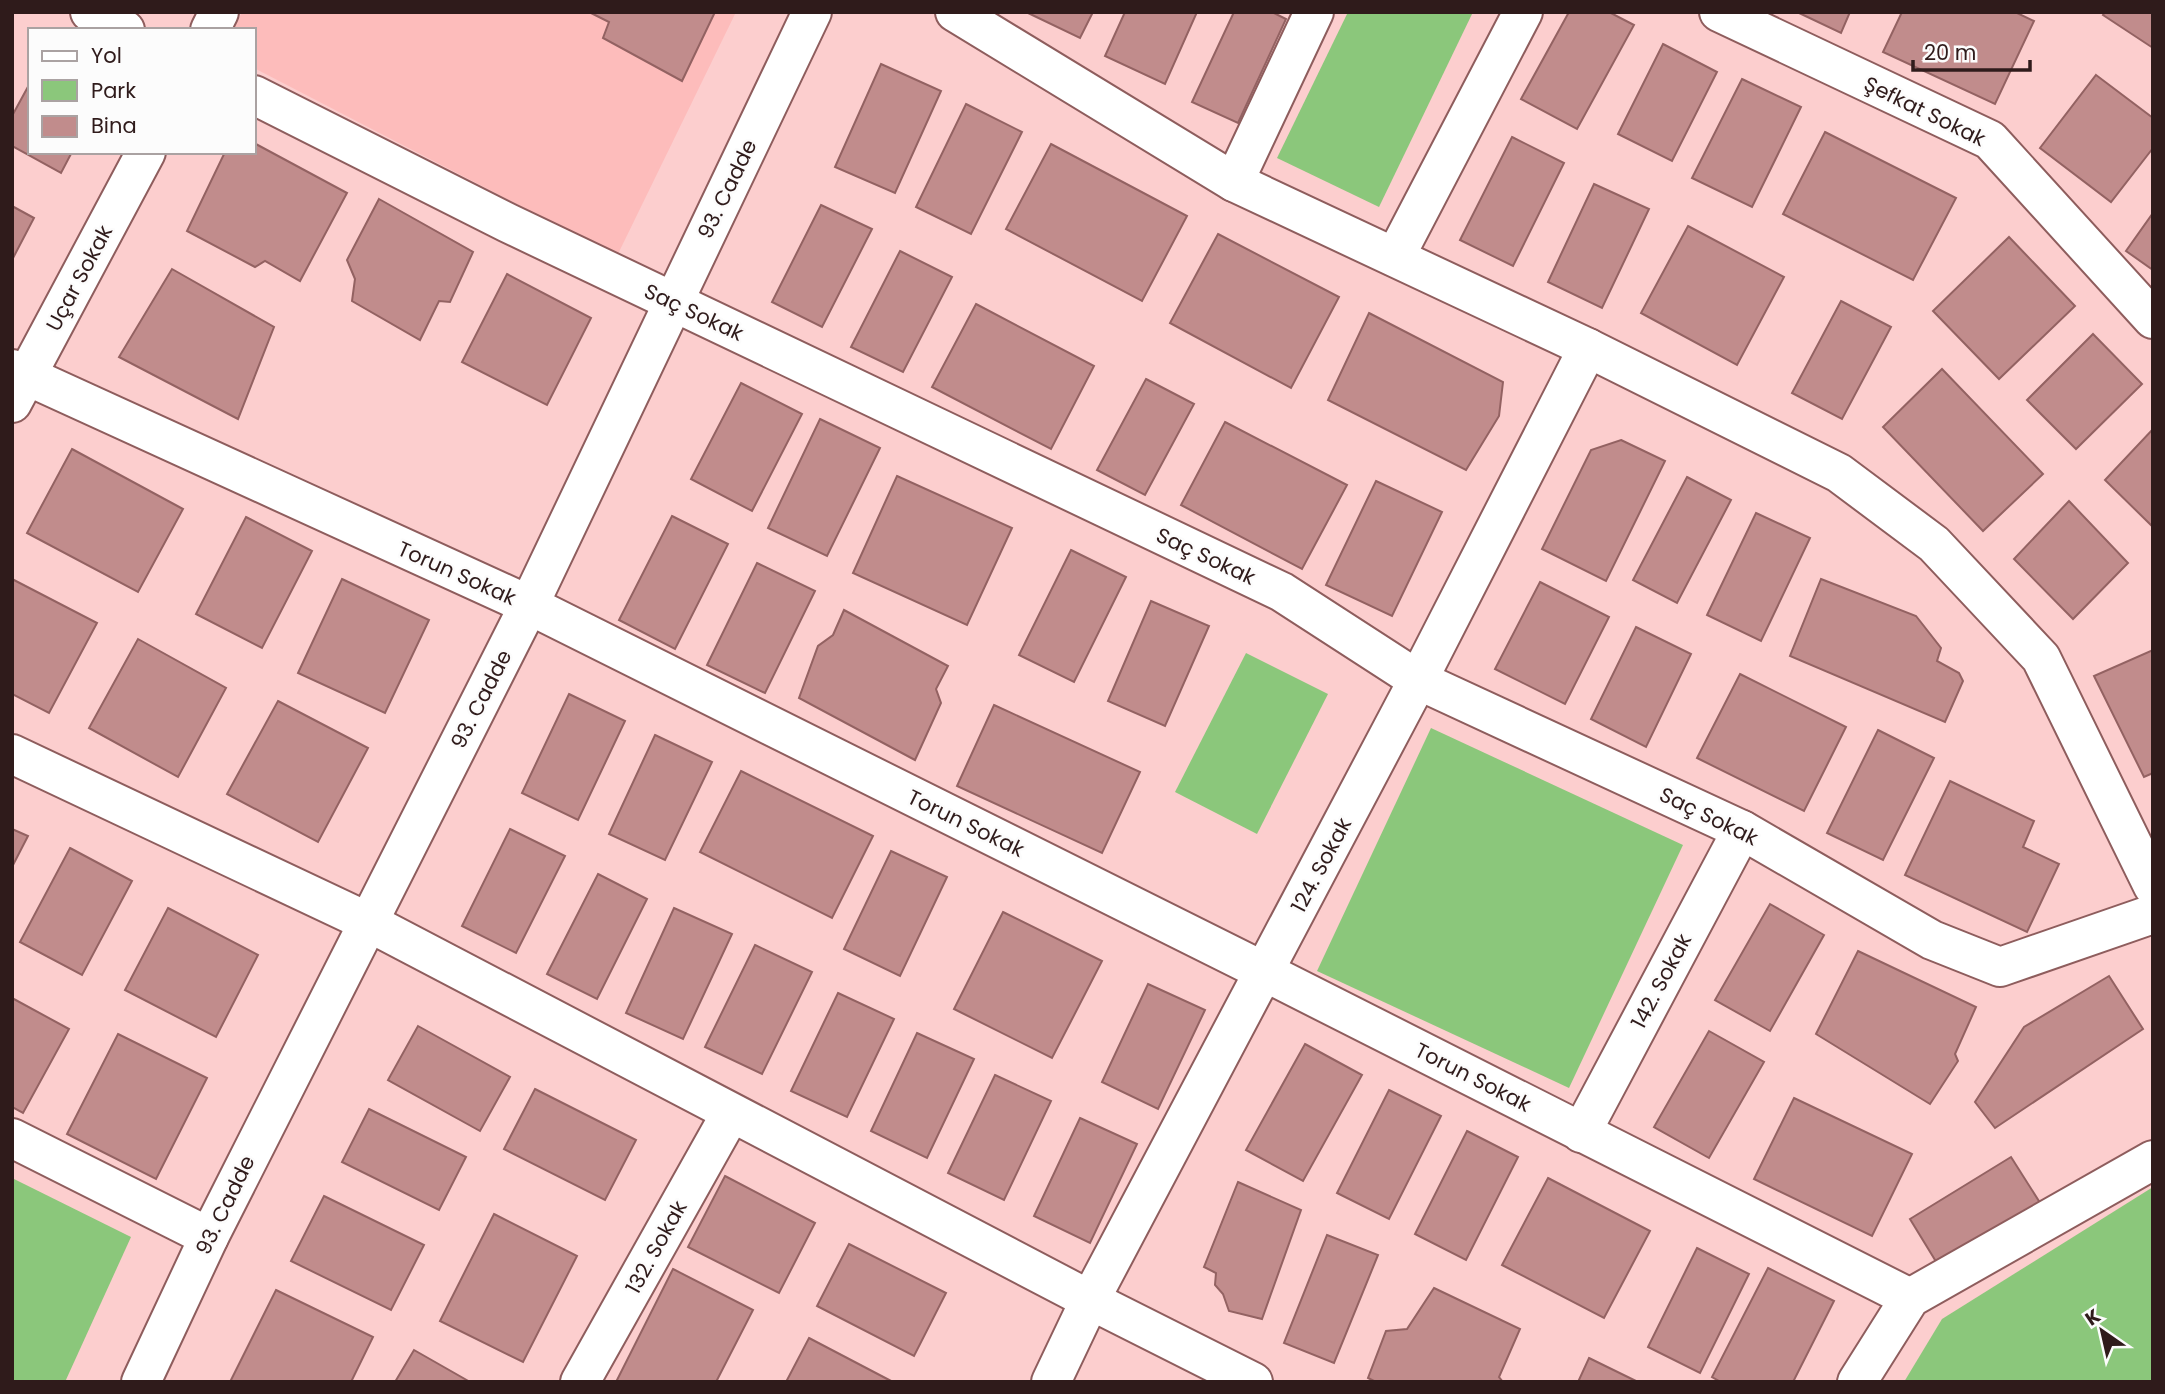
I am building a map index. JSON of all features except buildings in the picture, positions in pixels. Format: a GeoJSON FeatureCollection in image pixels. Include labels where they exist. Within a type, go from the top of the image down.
{"type":"FeatureCollection","features":[{"type":"Feature","properties":{"kind":"street"},"geometry":{"type":"LineString","coordinates":[[90,12],[121,28]]}},
{"type":"Feature","properties":{"kind":"street"},"geometry":{"type":"LineString","coordinates":[[211,28],[219,12]]}},
{"type":"Feature","properties":{"kind":"street","name":"93. Cadde"},"geometry":{"type":"LineString","coordinates":[[141,1382],[209,1237],[529,605],[811,12]]}},
{"type":"Feature","properties":{"kind":"street"},"geometry":{"type":"LineString","coordinates":[[955,12],[1234,182],[1588,348],[1839,473],[1934,544],[2041,658],[2153,886]]}},
{"type":"Feature","properties":{"kind":"street"},"geometry":{"type":"LineString","coordinates":[[1234,182],[1314,12]]}},
{"type":"Feature","properties":{"kind":"street"},"geometry":{"type":"LineString","coordinates":[[1395,257],[1523,12]]}},
{"type":"Feature","properties":{"kind":"street","name":"Şefkat Sokak"},"geometry":{"type":"LineString","coordinates":[[1719,12],[1990,141],[2153,319]]}},
{"type":"Feature","properties":{"kind":"street","name":"Saç Sokak"},"geometry":{"type":"LineString","coordinates":[[256,96],[508,223],[1282,592],[1418,680],[1742,830],[1932,940],[2000,967],[2153,914]]}},
{"type":"Feature","properties":{"kind":"street","name":"Uçar Sokak"},"geometry":{"type":"LineString","coordinates":[[17,383],[145,154]]}},
{"type":"Feature","properties":{"kind":"street","name":"124. Sokak"},"geometry":{"type":"LineString","coordinates":[[1051,1382],[1090,1300],[1418,680],[1588,348]]}},
{"type":"Feature","properties":{"kind":"street","name":"Torun Sokak"},"geometry":{"type":"LineString","coordinates":[[17,383],[529,605],[1910,1298]]}},
{"type":"Feature","properties":{"kind":"street"},"geometry":{"type":"LineString","coordinates":[[12,754],[368,922],[1090,1300],[1253,1382]]}},
{"type":"Feature","properties":{"kind":"street","name":"142. Sokak"},"geometry":{"type":"LineString","coordinates":[[1581,1133],[1742,830]]}},
{"type":"Feature","properties":{"kind":"street","name":"132. Sokak"},"geometry":{"type":"LineString","coordinates":[[580,1382],[731,1113]]}},
{"type":"Feature","properties":{"kind":"street"},"geometry":{"type":"LineString","coordinates":[[12,1138],[209,1237]]}},
{"type":"Feature","properties":{"kind":"street"},"geometry":{"type":"LineString","coordinates":[[1857,1382],[1910,1298],[2153,1160]]}},
{"type":"Feature","properties":{"kind":"shaded area"},"geometry":{"type":"Polygon","coordinates":[[[242,12],[736,12],[617,256],[256,69],[256,28],[234,28],[242,12]]]}},
{"type":"Feature","properties":{"kind":"green space"},"geometry":{"type":"Polygon","coordinates":[[[1348,12],[1473,12],[1379,207],[1277,158],[1348,12]]]}},
{"type":"Feature","properties":{"kind":"green space"},"geometry":{"type":"Polygon","coordinates":[[[1246,653],[1328,694],[1257,834],[1175,792],[1246,653]]]}},
{"type":"Feature","properties":{"kind":"green space"},"geometry":{"type":"Polygon","coordinates":[[[1431,728],[1683,845],[1569,1088],[1317,971],[1431,728]]]}},
{"type":"Feature","properties":{"kind":"green space"},"geometry":{"type":"Polygon","coordinates":[[[12,1178],[131,1237],[65,1382],[12,1382],[12,1178]]]}},
{"type":"Feature","properties":{"kind":"green space"},"geometry":{"type":"Polygon","coordinates":[[[2153,1187],[2153,1382],[1904,1382],[1942,1319],[2153,1187]]]}}]}
